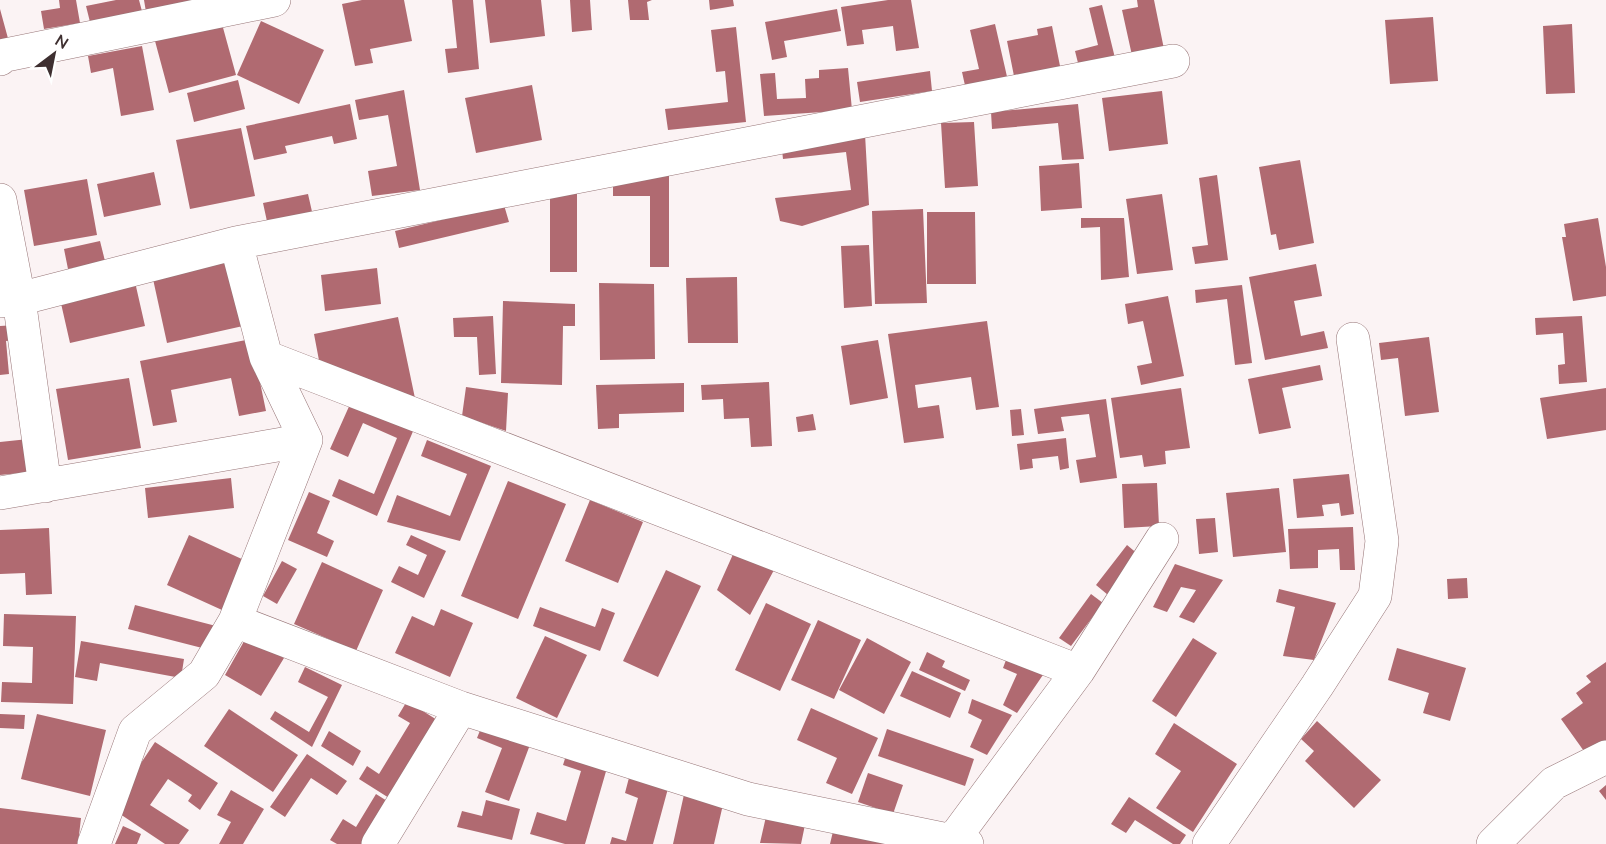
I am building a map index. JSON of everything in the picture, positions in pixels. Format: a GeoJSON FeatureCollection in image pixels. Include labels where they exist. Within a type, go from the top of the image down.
{"type":"FeatureCollection","features":[{"type":"Feature","properties":{"kind":"street"},"geometry":{"type":"LineString","coordinates":[[0,59],[1,56],[274,0]]}},
{"type":"Feature","properties":{"kind":"street"},"geometry":{"type":"LineString","coordinates":[[9,300],[236,243],[1173,61]]}},
{"type":"Feature","properties":{"kind":"street"},"geometry":{"type":"LineString","coordinates":[[0,200],[9,300],[45,486]]}},
{"type":"Feature","properties":{"kind":"street"},"geometry":{"type":"LineString","coordinates":[[94,844],[135,731],[204,674],[235,621],[306,440],[267,357],[236,243]]}},
{"type":"Feature","properties":{"kind":"street"},"geometry":{"type":"LineString","coordinates":[[1209,844],[1317,686],[1375,596],[1382,541],[1353,339]]}},
{"type":"Feature","properties":{"kind":"street"},"geometry":{"type":"LineString","coordinates":[[267,357],[1078,671]]}},
{"type":"Feature","properties":{"kind":"street"},"geometry":{"type":"LineString","coordinates":[[0,493],[306,440]]}},
{"type":"Feature","properties":{"kind":"street"},"geometry":{"type":"LineString","coordinates":[[235,621],[461,708],[748,799],[957,843],[1078,671],[1162,539]]}},
{"type":"Feature","properties":{"kind":"street"},"geometry":{"type":"LineString","coordinates":[[378,844],[461,708]]}},
{"type":"Feature","properties":{"kind":"street"},"geometry":{"type":"LineString","coordinates":[[1493,844],[1554,783],[1606,757]]}},
{"type":"Feature","properties":{"kind":"building"},"geometry":{"type":"Polygon","coordinates":[[[59,0],[76,0],[80,23],[44,29],[41,11],[60,8],[59,0]]]}},
{"type":"Feature","properties":{"kind":"building"},"geometry":{"type":"Polygon","coordinates":[[[116,0],[139,0],[143,15],[91,26],[86,6],[116,0]]]}},
{"type":"Feature","properties":{"kind":"building"},"geometry":{"type":"Polygon","coordinates":[[[144,0],[208,0],[146,12],[144,0]]]}},
{"type":"Feature","properties":{"kind":"building"},"geometry":{"type":"Polygon","coordinates":[[[362,0],[404,0],[412,41],[370,49],[373,63],[355,66],[342,4],[362,0]]]}},
{"type":"Feature","properties":{"kind":"building"},"geometry":{"type":"Polygon","coordinates":[[[452,0],[473,0],[479,69],[448,73],[445,49],[457,48],[452,0]]]}},
{"type":"Feature","properties":{"kind":"building"},"geometry":{"type":"Polygon","coordinates":[[[485,0],[541,0],[545,36],[490,43],[485,0]]]}},
{"type":"Feature","properties":{"kind":"building"},"geometry":{"type":"Polygon","coordinates":[[[570,0],[590,0],[592,30],[572,32],[570,0]]]}},
{"type":"Feature","properties":{"kind":"building"},"geometry":{"type":"Polygon","coordinates":[[[628,0],[652,0],[647,2],[649,20],[630,20],[628,0]]]}},
{"type":"Feature","properties":{"kind":"building"},"geometry":{"type":"Polygon","coordinates":[[[709,0],[733,0],[734,6],[710,10],[709,0]]]}},
{"type":"Feature","properties":{"kind":"building"},"geometry":{"type":"Polygon","coordinates":[[[888,0],[911,0],[919,48],[896,51],[893,26],[862,30],[864,44],[847,46],[841,7],[888,0]]]}},
{"type":"Feature","properties":{"kind":"building"},"geometry":{"type":"Polygon","coordinates":[[[1137,0],[1154,0],[1165,54],[1133,60],[1122,10],[1138,7],[1137,0]]]}},
{"type":"Feature","properties":{"kind":"building"},"geometry":{"type":"Polygon","coordinates":[[[1102,5],[1115,58],[1079,67],[1075,51],[1098,45],[1089,8],[1102,5]]]}},
{"type":"Feature","properties":{"kind":"building"},"geometry":{"type":"Polygon","coordinates":[[[0,9],[9,42],[0,45],[0,9]]]}},
{"type":"Feature","properties":{"kind":"building"},"geometry":{"type":"Polygon","coordinates":[[[837,9],[841,31],[784,41],[787,57],[772,60],[765,22],[837,9]]]}},
{"type":"Feature","properties":{"kind":"building"},"geometry":{"type":"Polygon","coordinates":[[[1433,17],[1438,81],[1390,84],[1385,20],[1433,17]]]}},
{"type":"Feature","properties":{"kind":"building"},"geometry":{"type":"Polygon","coordinates":[[[261,21],[324,50],[299,104],[237,75],[261,21]]]}},
{"type":"Feature","properties":{"kind":"building"},"geometry":{"type":"Polygon","coordinates":[[[222,24],[236,75],[169,93],[155,41],[222,24]]]}},
{"type":"Feature","properties":{"kind":"building"},"geometry":{"type":"Polygon","coordinates":[[[995,24],[1008,81],[966,90],[962,72],[979,69],[970,30],[995,24]]]}},
{"type":"Feature","properties":{"kind":"building"},"geometry":{"type":"Polygon","coordinates":[[[1572,24],[1575,93],[1546,94],[1543,26],[1572,24]]]}},
{"type":"Feature","properties":{"kind":"building"},"geometry":{"type":"Polygon","coordinates":[[[1052,26],[1061,71],[1015,81],[1007,41],[1038,35],[1037,29],[1052,26]]]}},
{"type":"Feature","properties":{"kind":"building"},"geometry":{"type":"Polygon","coordinates":[[[736,27],[746,122],[668,130],[665,109],[728,102],[725,71],[716,72],[711,30],[736,27]]]}},
{"type":"Feature","properties":{"kind":"building"},"geometry":{"type":"Polygon","coordinates":[[[142,46],[154,110],[121,116],[113,68],[91,73],[88,56],[142,46]]]}},
{"type":"Feature","properties":{"kind":"building"},"geometry":{"type":"Polygon","coordinates":[[[848,68],[852,110],[764,116],[760,74],[775,73],[777,99],[806,98],[805,79],[819,78],[819,70],[848,68]]]}},
{"type":"Feature","properties":{"kind":"building"},"geometry":{"type":"Polygon","coordinates":[[[930,71],[932,91],[860,102],[857,82],[930,71]]]}},
{"type":"Feature","properties":{"kind":"building"},"geometry":{"type":"Polygon","coordinates":[[[238,80],[245,109],[194,122],[187,93],[238,80]]]}},
{"type":"Feature","properties":{"kind":"building"},"geometry":{"type":"Polygon","coordinates":[[[532,85],[542,140],[476,153],[465,98],[532,85]]]}},
{"type":"Feature","properties":{"kind":"building"},"geometry":{"type":"Polygon","coordinates":[[[404,90],[420,190],[372,196],[368,171],[397,166],[388,115],[359,120],[355,100],[404,90]]]}},
{"type":"Feature","properties":{"kind":"building"},"geometry":{"type":"Polygon","coordinates":[[[1162,91],[1168,144],[1109,151],[1102,98],[1162,91]]]}},
{"type":"Feature","properties":{"kind":"building"},"geometry":{"type":"Polygon","coordinates":[[[350,104],[357,139],[334,144],[332,136],[285,146],[287,153],[254,160],[246,126],[350,104]]]}},
{"type":"Feature","properties":{"kind":"building"},"geometry":{"type":"Polygon","coordinates":[[[1078,104],[1084,159],[1062,160],[1058,123],[992,129],[991,112],[1078,104]]]}},
{"type":"Feature","properties":{"kind":"building"},"geometry":{"type":"Polygon","coordinates":[[[974,122],[978,186],[945,188],[941,123],[974,122]]]}},
{"type":"Feature","properties":{"kind":"building"},"geometry":{"type":"Polygon","coordinates":[[[241,128],[255,196],[190,209],[176,140],[241,128]]]}},
{"type":"Feature","properties":{"kind":"building"},"geometry":{"type":"Polygon","coordinates":[[[865,134],[869,205],[802,226],[780,221],[775,198],[851,190],[846,152],[783,159],[781,141],[865,134]]]}},
{"type":"Feature","properties":{"kind":"building"},"geometry":{"type":"Polygon","coordinates":[[[1300,160],[1314,243],[1279,250],[1276,234],[1271,235],[1259,167],[1300,160]]]}},
{"type":"Feature","properties":{"kind":"building"},"geometry":{"type":"Polygon","coordinates":[[[1079,163],[1082,208],[1041,211],[1039,166],[1079,163]]]}},
{"type":"Feature","properties":{"kind":"building"},"geometry":{"type":"Polygon","coordinates":[[[154,172],[161,205],[104,217],[97,184],[154,172]]]}},
{"type":"Feature","properties":{"kind":"building"},"geometry":{"type":"Polygon","coordinates":[[[1217,175],[1228,260],[1195,264],[1192,247],[1208,245],[1199,178],[1217,175]]]}},
{"type":"Feature","properties":{"kind":"building"},"geometry":{"type":"Polygon","coordinates":[[[613,176],[669,176],[669,267],[650,267],[650,196],[613,196],[613,176]]]}},
{"type":"Feature","properties":{"kind":"building"},"geometry":{"type":"Polygon","coordinates":[[[87,179],[97,235],[34,246],[24,190],[87,179]]]}},
{"type":"Feature","properties":{"kind":"building"},"geometry":{"type":"Polygon","coordinates":[[[550,189],[577,190],[577,272],[550,272],[550,189]]]}},
{"type":"Feature","properties":{"kind":"building"},"geometry":{"type":"Polygon","coordinates":[[[308,194],[313,216],[268,226],[263,203],[308,194]]]}},
{"type":"Feature","properties":{"kind":"building"},"geometry":{"type":"Polygon","coordinates":[[[1162,194],[1173,270],[1137,274],[1126,199],[1162,194]]]}},
{"type":"Feature","properties":{"kind":"building"},"geometry":{"type":"Polygon","coordinates":[[[504,205],[509,222],[399,248],[395,231],[504,205]]]}},
{"type":"Feature","properties":{"kind":"building"},"geometry":{"type":"Polygon","coordinates":[[[923,209],[927,303],[875,304],[872,211],[923,209]]]}},
{"type":"Feature","properties":{"kind":"building"},"geometry":{"type":"Polygon","coordinates":[[[927,212],[975,212],[976,284],[927,284],[927,212]]]}},
{"type":"Feature","properties":{"kind":"building"},"geometry":{"type":"Polygon","coordinates":[[[1081,218],[1124,218],[1129,277],[1101,280],[1100,227],[1081,228],[1081,218]]]}},
{"type":"Feature","properties":{"kind":"building"},"geometry":{"type":"Polygon","coordinates":[[[1598,218],[1606,267],[1606,296],[1573,301],[1562,237],[1566,237],[1564,224],[1598,218]]]}},
{"type":"Feature","properties":{"kind":"building"},"geometry":{"type":"Polygon","coordinates":[[[100,241],[105,261],[68,269],[64,249],[100,241]]]}},
{"type":"Feature","properties":{"kind":"building"},"geometry":{"type":"Polygon","coordinates":[[[869,245],[872,306],[844,308],[841,246],[869,245]]]}},
{"type":"Feature","properties":{"kind":"building"},"geometry":{"type":"Polygon","coordinates":[[[237,260],[252,324],[167,343],[153,279],[237,260]]]}},
{"type":"Feature","properties":{"kind":"building"},"geometry":{"type":"Polygon","coordinates":[[[1316,264],[1322,296],[1294,301],[1301,336],[1324,331],[1328,348],[1265,360],[1249,277],[1316,264]]]}},
{"type":"Feature","properties":{"kind":"building"},"geometry":{"type":"Polygon","coordinates":[[[377,268],[381,304],[325,311],[321,275],[377,268]]]}},
{"type":"Feature","properties":{"kind":"building"},"geometry":{"type":"Polygon","coordinates":[[[737,277],[738,343],[688,343],[686,278],[737,277]]]}},
{"type":"Feature","properties":{"kind":"building"},"geometry":{"type":"Polygon","coordinates":[[[135,282],[145,326],[70,343],[60,299],[135,282]]]}},
{"type":"Feature","properties":{"kind":"building"},"geometry":{"type":"Polygon","coordinates":[[[599,283],[654,284],[655,359],[600,360],[599,283]]]}},
{"type":"Feature","properties":{"kind":"building"},"geometry":{"type":"Polygon","coordinates":[[[1242,285],[1252,363],[1235,365],[1227,299],[1196,303],[1195,290],[1242,285]]]}},
{"type":"Feature","properties":{"kind":"building"},"geometry":{"type":"Polygon","coordinates":[[[1168,296],[1184,376],[1141,385],[1137,366],[1152,363],[1143,321],[1128,324],[1125,304],[1168,296]]]}},
{"type":"Feature","properties":{"kind":"building"},"geometry":{"type":"Polygon","coordinates":[[[503,301],[575,304],[575,326],[563,326],[562,385],[501,383],[503,301]]]}},
{"type":"Feature","properties":{"kind":"building"},"geometry":{"type":"Polygon","coordinates":[[[493,316],[496,374],[479,375],[477,337],[454,337],[453,318],[493,316]]]}},
{"type":"Feature","properties":{"kind":"building"},"geometry":{"type":"Polygon","coordinates":[[[1582,316],[1587,382],[1559,384],[1558,365],[1565,364],[1563,333],[1536,335],[1535,318],[1582,316]]]}},
{"type":"Feature","properties":{"kind":"building"},"geometry":{"type":"Polygon","coordinates":[[[398,317],[416,403],[321,371],[314,334],[398,317]]]}},
{"type":"Feature","properties":{"kind":"building"},"geometry":{"type":"Polygon","coordinates":[[[987,321],[999,407],[976,410],[971,377],[915,385],[918,408],[939,405],[944,438],[904,443],[888,334],[987,321]]]}},
{"type":"Feature","properties":{"kind":"building"},"geometry":{"type":"Polygon","coordinates":[[[16,325],[16,340],[6,341],[9,374],[0,375],[0,326],[16,325]]]}},
{"type":"Feature","properties":{"kind":"building"},"geometry":{"type":"Polygon","coordinates":[[[1429,337],[1439,412],[1405,416],[1398,358],[1381,360],[1379,343],[1429,337]]]}},
{"type":"Feature","properties":{"kind":"building"},"geometry":{"type":"Polygon","coordinates":[[[251,339],[266,411],[239,416],[231,378],[171,390],[177,422],[153,426],[140,361],[251,339]]]}},
{"type":"Feature","properties":{"kind":"building"},"geometry":{"type":"Polygon","coordinates":[[[878,340],[888,398],[850,405],[841,346],[878,340]]]}},
{"type":"Feature","properties":{"kind":"building"},"geometry":{"type":"Polygon","coordinates":[[[1320,365],[1323,380],[1282,388],[1291,428],[1259,434],[1248,379],[1320,365]]]}},
{"type":"Feature","properties":{"kind":"building"},"geometry":{"type":"Polygon","coordinates":[[[129,378],[141,448],[68,460],[56,389],[129,378]]]}},
{"type":"Feature","properties":{"kind":"building"},"geometry":{"type":"Polygon","coordinates":[[[769,382],[772,446],[751,447],[749,418],[724,419],[723,399],[702,400],[701,385],[769,382]]]}},
{"type":"Feature","properties":{"kind":"building"},"geometry":{"type":"Polygon","coordinates":[[[684,383],[684,412],[619,414],[619,428],[598,429],[596,385],[684,383]]]}},
{"type":"Feature","properties":{"kind":"building"},"geometry":{"type":"Polygon","coordinates":[[[466,387],[508,393],[506,431],[462,416],[466,387]]]}},
{"type":"Feature","properties":{"kind":"building"},"geometry":{"type":"Polygon","coordinates":[[[1181,388],[1190,448],[1165,451],[1166,464],[1144,467],[1142,455],[1120,458],[1111,398],[1181,388]]]}},
{"type":"Feature","properties":{"kind":"building"},"geometry":{"type":"Polygon","coordinates":[[[1606,388],[1606,430],[1547,439],[1540,398],[1606,388]]]}},
{"type":"Feature","properties":{"kind":"building"},"geometry":{"type":"Polygon","coordinates":[[[1106,399],[1117,478],[1080,483],[1076,460],[1096,457],[1089,414],[1061,417],[1064,431],[1038,434],[1034,409],[1106,399]]]}},
{"type":"Feature","properties":{"kind":"building"},"geometry":{"type":"Polygon","coordinates":[[[351,402],[414,429],[377,516],[332,496],[339,479],[374,494],[397,438],[363,423],[348,457],[330,449],[351,402]]]}},
{"type":"Feature","properties":{"kind":"building"},"geometry":{"type":"Polygon","coordinates":[[[1021,409],[1024,435],[1012,436],[1010,410],[1021,409]]]}},
{"type":"Feature","properties":{"kind":"building"},"geometry":{"type":"Polygon","coordinates":[[[813,414],[816,430],[798,432],[796,417],[813,414]]]}},
{"type":"Feature","properties":{"kind":"building"},"geometry":{"type":"Polygon","coordinates":[[[38,438],[42,471],[0,475],[0,442],[38,438]]]}},
{"type":"Feature","properties":{"kind":"building"},"geometry":{"type":"Polygon","coordinates":[[[1066,438],[1069,468],[1060,470],[1058,456],[1032,459],[1033,468],[1020,470],[1017,444],[1066,438]]]}},
{"type":"Feature","properties":{"kind":"building"},"geometry":{"type":"Polygon","coordinates":[[[427,440],[491,466],[460,541],[387,522],[397,495],[450,516],[467,474],[421,456],[427,440]]]}},
{"type":"Feature","properties":{"kind":"building"},"geometry":{"type":"Polygon","coordinates":[[[1349,474],[1354,514],[1341,516],[1339,503],[1322,505],[1324,516],[1297,518],[1293,479],[1349,474]]]}},
{"type":"Feature","properties":{"kind":"building"},"geometry":{"type":"Polygon","coordinates":[[[231,478],[234,508],[148,518],[145,488],[231,478]]]}},
{"type":"Feature","properties":{"kind":"building"},"geometry":{"type":"Polygon","coordinates":[[[508,481],[566,504],[518,619],[461,596],[508,481]]]}},
{"type":"Feature","properties":{"kind":"building"},"geometry":{"type":"Polygon","coordinates":[[[1157,483],[1159,526],[1124,528],[1122,484],[1157,483]]]}},
{"type":"Feature","properties":{"kind":"building"},"geometry":{"type":"Polygon","coordinates":[[[1279,488],[1286,552],[1233,557],[1226,493],[1279,488]]]}},
{"type":"Feature","properties":{"kind":"building"},"geometry":{"type":"Polygon","coordinates":[[[309,492],[330,501],[317,533],[334,541],[327,557],[288,540],[309,492]]]}},
{"type":"Feature","properties":{"kind":"building"},"geometry":{"type":"Polygon","coordinates":[[[590,500],[643,522],[618,583],[565,561],[590,500]]]}},
{"type":"Feature","properties":{"kind":"building"},"geometry":{"type":"Polygon","coordinates":[[[1215,518],[1218,552],[1199,554],[1196,519],[1215,518]]]}},
{"type":"Feature","properties":{"kind":"building"},"geometry":{"type":"Polygon","coordinates":[[[1353,527],[1355,570],[1340,570],[1339,549],[1318,550],[1318,568],[1290,569],[1288,529],[1353,527]]]}},
{"type":"Feature","properties":{"kind":"building"},"geometry":{"type":"Polygon","coordinates":[[[49,528],[52,594],[26,595],[25,573],[0,574],[0,530],[49,528]]]}},
{"type":"Feature","properties":{"kind":"building"},"geometry":{"type":"Polygon","coordinates":[[[189,535],[244,560],[222,610],[167,585],[189,535]]]}},
{"type":"Feature","properties":{"kind":"building"},"geometry":{"type":"Polygon","coordinates":[[[411,535],[446,551],[424,598],[391,582],[399,566],[418,575],[427,555],[406,545],[411,535]]]}},
{"type":"Feature","properties":{"kind":"building"},"geometry":{"type":"Polygon","coordinates":[[[1127,545],[1139,555],[1108,595],[1096,585],[1127,545]]]}},
{"type":"Feature","properties":{"kind":"building"},"geometry":{"type":"Polygon","coordinates":[[[734,552],[774,570],[750,615],[717,590],[734,552]]]}},
{"type":"Feature","properties":{"kind":"building"},"geometry":{"type":"Polygon","coordinates":[[[282,561],[297,569],[277,604],[263,596],[282,561]]]}},
{"type":"Feature","properties":{"kind":"building"},"geometry":{"type":"Polygon","coordinates":[[[322,562],[383,590],[356,651],[294,624],[322,562]]]}},
{"type":"Feature","properties":{"kind":"building"},"geometry":{"type":"Polygon","coordinates":[[[1175,564],[1223,580],[1194,623],[1179,617],[1196,590],[1181,587],[1167,612],[1153,607],[1175,564]]]}},
{"type":"Feature","properties":{"kind":"building"},"geometry":{"type":"Polygon","coordinates":[[[666,570],[701,586],[658,677],[623,661],[666,570]]]}},
{"type":"Feature","properties":{"kind":"building"},"geometry":{"type":"Polygon","coordinates":[[[1467,578],[1468,598],[1448,599],[1447,579],[1467,578]]]}},
{"type":"Feature","properties":{"kind":"building"},"geometry":{"type":"Polygon","coordinates":[[[1279,589],[1336,603],[1314,660],[1283,656],[1295,607],[1276,602],[1279,589]]]}},
{"type":"Feature","properties":{"kind":"building"},"geometry":{"type":"Polygon","coordinates":[[[1091,594],[1103,603],[1071,646],[1059,638],[1091,594]]]}},
{"type":"Feature","properties":{"kind":"building"},"geometry":{"type":"Polygon","coordinates":[[[766,603],[811,624],[780,691],[735,670],[766,603]]]}},
{"type":"Feature","properties":{"kind":"building"},"geometry":{"type":"Polygon","coordinates":[[[135,605],[216,626],[210,650],[128,629],[135,605]]]}},
{"type":"Feature","properties":{"kind":"building"},"geometry":{"type":"Polygon","coordinates":[[[540,607],[595,627],[602,608],[615,613],[600,651],[533,626],[540,607]]]}},
{"type":"Feature","properties":{"kind":"building"},"geometry":{"type":"Polygon","coordinates":[[[441,609],[473,623],[450,677],[395,653],[412,616],[434,626],[441,609]]]}},
{"type":"Feature","properties":{"kind":"building"},"geometry":{"type":"Polygon","coordinates":[[[4,614],[76,616],[73,704],[1,702],[2,682],[32,683],[33,647],[3,646],[4,614]]]}},
{"type":"Feature","properties":{"kind":"building"},"geometry":{"type":"Polygon","coordinates":[[[818,620],[861,640],[834,699],[791,680],[818,620]]]}},
{"type":"Feature","properties":{"kind":"building"},"geometry":{"type":"Polygon","coordinates":[[[247,636],[284,658],[261,696],[225,675],[247,636]]]}},
{"type":"Feature","properties":{"kind":"building"},"geometry":{"type":"Polygon","coordinates":[[[545,636],[587,655],[557,718],[516,698],[545,636]]]}},
{"type":"Feature","properties":{"kind":"building"},"geometry":{"type":"Polygon","coordinates":[[[867,638],[911,662],[884,714],[839,690],[867,638]]]}},
{"type":"Feature","properties":{"kind":"building"},"geometry":{"type":"Polygon","coordinates":[[[1193,638],[1217,653],[1176,717],[1152,701],[1193,638]]]}},
{"type":"Feature","properties":{"kind":"building"},"geometry":{"type":"Polygon","coordinates":[[[81,641],[184,659],[181,678],[100,663],[97,681],[75,677],[81,641]]]}},
{"type":"Feature","properties":{"kind":"building"},"geometry":{"type":"Polygon","coordinates":[[[1397,648],[1466,668],[1450,721],[1423,713],[1429,693],[1388,680],[1397,648]]]}},
{"type":"Feature","properties":{"kind":"building"},"geometry":{"type":"Polygon","coordinates":[[[927,652],[945,661],[942,667],[970,680],[965,691],[919,670],[927,652]]]}},
{"type":"Feature","properties":{"kind":"building"},"geometry":{"type":"Polygon","coordinates":[[[1009,652],[1047,669],[1017,713],[1003,705],[1017,674],[1003,668],[1009,652]]]}},
{"type":"Feature","properties":{"kind":"building"},"geometry":{"type":"Polygon","coordinates":[[[1606,662],[1606,740],[1586,754],[1561,719],[1583,703],[1576,693],[1591,682],[1586,676],[1606,662]]]}},
{"type":"Feature","properties":{"kind":"building"},"geometry":{"type":"Polygon","coordinates":[[[305,667],[342,685],[312,747],[270,719],[275,711],[309,732],[328,697],[298,682],[305,667]]]}},
{"type":"Feature","properties":{"kind":"building"},"geometry":{"type":"Polygon","coordinates":[[[912,671],[961,693],[950,718],[900,696],[912,671]]]}},
{"type":"Feature","properties":{"kind":"building"},"geometry":{"type":"Polygon","coordinates":[[[972,699],[1012,715],[987,755],[970,747],[982,720],[968,713],[972,699]]]}},
{"type":"Feature","properties":{"kind":"building"},"geometry":{"type":"Polygon","coordinates":[[[407,701],[445,725],[397,803],[359,779],[367,766],[379,774],[410,723],[398,716],[407,701]]]}},
{"type":"Feature","properties":{"kind":"building"},"geometry":{"type":"Polygon","coordinates":[[[811,708],[878,738],[852,794],[826,783],[837,758],[797,740],[811,708]]]}},
{"type":"Feature","properties":{"kind":"building"},"geometry":{"type":"Polygon","coordinates":[[[229,709],[298,755],[273,792],[204,746],[229,709]]]}},
{"type":"Feature","properties":{"kind":"building"},"geometry":{"type":"Polygon","coordinates":[[[0,714],[25,715],[24,729],[0,728],[0,714]]]}},
{"type":"Feature","properties":{"kind":"building"},"geometry":{"type":"Polygon","coordinates":[[[37,714],[106,730],[90,796],[21,779],[37,714]]]}},
{"type":"Feature","properties":{"kind":"building"},"geometry":{"type":"Polygon","coordinates":[[[1317,721],[1381,780],[1354,808],[1305,761],[1314,751],[1301,739],[1317,721]]]}},
{"type":"Feature","properties":{"kind":"building"},"geometry":{"type":"Polygon","coordinates":[[[483,723],[531,742],[509,801],[485,792],[502,748],[477,738],[483,723]]]}},
{"type":"Feature","properties":{"kind":"building"},"geometry":{"type":"Polygon","coordinates":[[[1174,723],[1237,764],[1193,832],[1156,808],[1181,771],[1155,754],[1174,723]]]}},
{"type":"Feature","properties":{"kind":"building"},"geometry":{"type":"Polygon","coordinates":[[[887,729],[974,759],[965,786],[878,756],[887,729]]]}},
{"type":"Feature","properties":{"kind":"building"},"geometry":{"type":"Polygon","coordinates":[[[329,731],[361,751],[353,766],[321,746],[329,731]]]}},
{"type":"Feature","properties":{"kind":"building"},"geometry":{"type":"Polygon","coordinates":[[[155,742],[218,783],[200,810],[188,801],[192,795],[168,779],[150,805],[189,830],[179,844],[165,844],[111,808],[155,742]]]}},
{"type":"Feature","properties":{"kind":"building"},"geometry":{"type":"Polygon","coordinates":[[[568,749],[609,761],[585,844],[565,844],[530,834],[537,812],[566,821],[581,771],[563,765],[568,749]]]}},
{"type":"Feature","properties":{"kind":"building"},"geometry":{"type":"Polygon","coordinates":[[[307,754],[347,781],[337,795],[311,778],[285,817],[270,807],[307,754]]]}},
{"type":"Feature","properties":{"kind":"building"},"geometry":{"type":"Polygon","coordinates":[[[631,770],[670,781],[653,844],[610,844],[612,837],[626,841],[638,798],[625,793],[631,770]]]}},
{"type":"Feature","properties":{"kind":"building"},"geometry":{"type":"Polygon","coordinates":[[[868,773],[903,785],[893,814],[858,802],[868,773]]]}},
{"type":"Feature","properties":{"kind":"building"},"geometry":{"type":"Polygon","coordinates":[[[1606,785],[1606,800],[1599,791],[1606,785]]]}},
{"type":"Feature","properties":{"kind":"building"},"geometry":{"type":"Polygon","coordinates":[[[231,790],[264,809],[243,844],[219,844],[231,822],[217,815],[231,790]]]}},
{"type":"Feature","properties":{"kind":"building"},"geometry":{"type":"Polygon","coordinates":[[[685,790],[724,800],[714,844],[673,844],[685,790]]]}},
{"type":"Feature","properties":{"kind":"building"},"geometry":{"type":"Polygon","coordinates":[[[376,794],[395,806],[371,844],[337,844],[330,840],[343,819],[356,827],[376,794]]]}},
{"type":"Feature","properties":{"kind":"building"},"geometry":{"type":"Polygon","coordinates":[[[1129,797],[1186,835],[1180,844],[1173,844],[1135,820],[1126,833],[1111,824],[1129,797]]]}},
{"type":"Feature","properties":{"kind":"building"},"geometry":{"type":"Polygon","coordinates":[[[486,800],[520,809],[512,840],[457,827],[462,811],[482,816],[486,800]]]}},
{"type":"Feature","properties":{"kind":"building"},"geometry":{"type":"Polygon","coordinates":[[[0,808],[81,818],[78,844],[0,844],[0,808]]]}},
{"type":"Feature","properties":{"kind":"building"},"geometry":{"type":"Polygon","coordinates":[[[767,812],[806,820],[801,844],[760,843],[767,812]]]}},
{"type":"Feature","properties":{"kind":"building"},"geometry":{"type":"Polygon","coordinates":[[[835,823],[912,844],[830,844],[835,823]]]}},
{"type":"Feature","properties":{"kind":"building"},"geometry":{"type":"Polygon","coordinates":[[[123,826],[141,834],[137,844],[115,844],[123,826]]]}}]}
